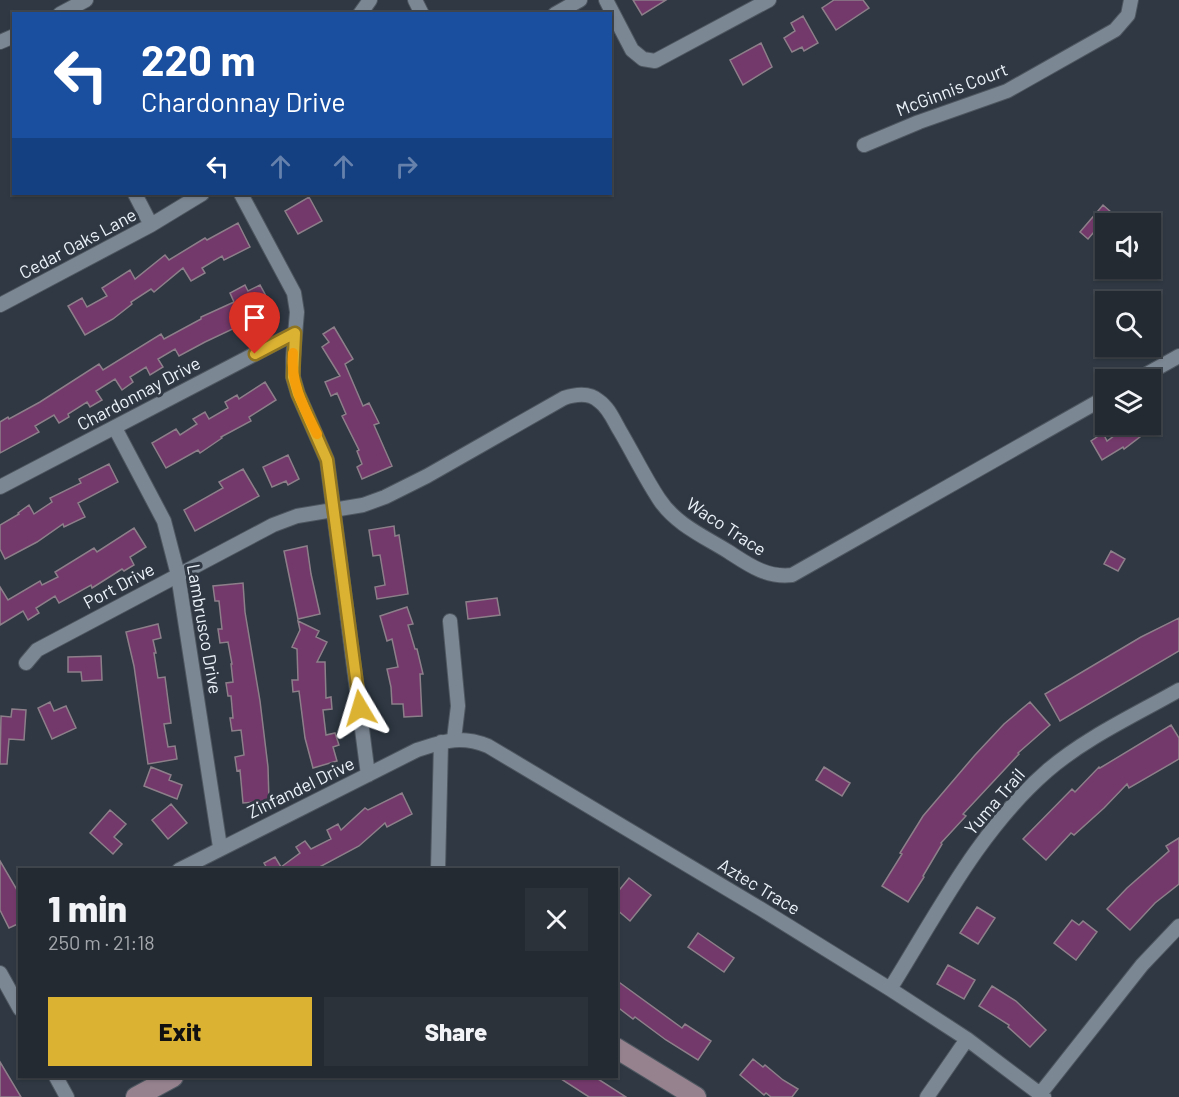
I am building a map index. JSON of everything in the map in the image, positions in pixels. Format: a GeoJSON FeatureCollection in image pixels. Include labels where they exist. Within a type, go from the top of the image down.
{"type":"FeatureCollection","features":[{"type":"Feature","properties":{"kind":"street"},"geometry":{"type":"LineString","coordinates":[[64,12],[86,0]]}},
{"type":"Feature","properties":{"kind":"street"},"geometry":{"type":"LineString","coordinates":[[559,12],[580,0]]}},
{"type":"Feature","properties":{"kind":"street"},"geometry":{"type":"LineString","coordinates":[[606,0],[632,50],[643,59],[655,61],[769,0]]}},
{"type":"Feature","properties":{"kind":"street","name":"McGinnis Court"},"geometry":{"type":"LineString","coordinates":[[864,145],[919,122],[1007,91],[1115,30],[1128,15],[1131,0]]}},
{"type":"Feature","properties":{"kind":"street"},"geometry":{"type":"LineString","coordinates":[[136,195],[152,225]]}},
{"type":"Feature","properties":{"kind":"street","name":"Cedar Oaks Lane"},"geometry":{"type":"LineString","coordinates":[[0,305],[152,225],[200,195]]}},
{"type":"Feature","properties":{"kind":"street"},"geometry":{"type":"LineString","coordinates":[[242,195],[294,293],[297,312],[293,377],[298,394],[327,460],[368,775]]}},
{"type":"Feature","properties":{"kind":"street","name":"Chardonnay Drive"},"geometry":{"type":"LineString","coordinates":[[0,487],[295,333]]}},
{"type":"Feature","properties":{"kind":"street"},"geometry":{"type":"LineString","coordinates":[[1156,369],[1179,356]]}},
{"type":"Feature","properties":{"kind":"street","name":"Waco Trace"},"geometry":{"type":"LineString","coordinates":[[334,509],[363,505],[385,497],[427,476],[564,398],[576,394],[589,395],[599,401],[610,413],[660,500],[680,522],[759,570],[781,577],[792,575],[1095,403]]}},
{"type":"Feature","properties":{"kind":"street","name":"Lambrusco Drive"},"geometry":{"type":"LineString","coordinates":[[115,428],[164,521],[178,574],[220,848]]}},
{"type":"Feature","properties":{"kind":"street","name":"Port Drive"},"geometry":{"type":"LineString","coordinates":[[26,663],[37,650],[273,525],[297,516],[334,509]]}},
{"type":"Feature","properties":{"kind":"street"},"geometry":{"type":"LineString","coordinates":[[438,868],[447,741],[458,706],[450,621]]}},
{"type":"Feature","properties":{"kind":"street","name":"Yuma Trail"},"geometry":{"type":"LineString","coordinates":[[890,989],[990,832],[1018,799],[1047,771],[1085,743],[1179,690]]}},
{"type":"Feature","properties":{"kind":"street","name":"Aztec Trace"},"geometry":{"type":"LineString","coordinates":[[447,741],[472,740],[488,746],[890,989],[967,1039],[1042,1096]]}},
{"type":"Feature","properties":{"kind":"street","name":"Zinfandel Drive"},"geometry":{"type":"LineString","coordinates":[[183,868],[417,750],[447,741]]}},
{"type":"Feature","properties":{"kind":"street"},"geometry":{"type":"LineString","coordinates":[[1042,1096],[1142,965],[1179,926]]}},
{"type":"Feature","properties":{"kind":"street"},"geometry":{"type":"LineString","coordinates":[[0,973],[18,1005]]}},
{"type":"Feature","properties":{"kind":"street"},"geometry":{"type":"LineString","coordinates":[[927,1097],[967,1039]]}},
{"type":"Feature","properties":{"kind":"street"},"geometry":{"type":"LineString","coordinates":[[618,1049],[696,1097]]}},
{"type":"Feature","properties":{"kind":"street"},"geometry":{"type":"LineString","coordinates":[[57,1078],[67,1097]]}},
{"type":"Feature","properties":{"kind":"street"},"geometry":{"type":"LineString","coordinates":[[136,1097],[171,1078]]}},
{"type":"Feature","properties":{"kind":"building"},"geometry":{"type":"Polygon","coordinates":[[[633,0],[666,0],[642,15],[633,0]]]}},
{"type":"Feature","properties":{"kind":"building"},"geometry":{"type":"Polygon","coordinates":[[[834,0],[863,0],[869,8],[836,30],[822,8],[834,0]]]}},
{"type":"Feature","properties":{"kind":"building"},"geometry":{"type":"Polygon","coordinates":[[[803,16],[818,43],[804,51],[802,47],[792,52],[784,38],[795,31],[791,23],[803,16]]]}},
{"type":"Feature","properties":{"kind":"building"},"geometry":{"type":"Polygon","coordinates":[[[761,43],[772,67],[743,85],[730,60],[761,43]]]}},
{"type":"Feature","properties":{"kind":"building"},"geometry":{"type":"Polygon","coordinates":[[[309,197],[322,221],[298,234],[285,211],[309,197]]]}},
{"type":"Feature","properties":{"kind":"building"},"geometry":{"type":"Polygon","coordinates":[[[1103,205],[1111,212],[1110,213],[1096,213],[1103,205]]]}},
{"type":"Feature","properties":{"kind":"building"},"geometry":{"type":"Polygon","coordinates":[[[1095,214],[1095,231],[1088,239],[1080,232],[1095,214]]]}},
{"type":"Feature","properties":{"kind":"building"},"geometry":{"type":"Polygon","coordinates":[[[238,223],[250,247],[224,260],[222,256],[202,268],[205,273],[191,281],[183,268],[154,292],[151,289],[131,302],[132,304],[113,319],[85,335],[68,306],[82,298],[87,307],[107,296],[102,288],[130,270],[135,279],[165,255],[169,260],[205,238],[207,240],[238,223]]]}},
{"type":"Feature","properties":{"kind":"building"},"geometry":{"type":"Polygon","coordinates":[[[245,285],[248,291],[260,285],[272,307],[179,356],[175,349],[158,359],[163,367],[150,375],[146,367],[130,377],[133,382],[122,390],[115,379],[96,391],[102,400],[90,407],[87,402],[68,414],[69,417],[59,423],[54,415],[35,426],[39,432],[0,453],[0,422],[40,402],[99,364],[103,370],[161,334],[164,339],[201,317],[234,302],[230,293],[245,285]]]}},
{"type":"Feature","properties":{"kind":"building"},"geometry":{"type":"Polygon","coordinates":[[[334,327],[353,359],[345,364],[363,406],[369,403],[379,423],[374,425],[392,466],[362,479],[357,467],[362,464],[357,451],[359,450],[342,416],[346,414],[337,393],[331,396],[325,382],[340,376],[322,347],[329,342],[323,334],[334,327]]]}},
{"type":"Feature","properties":{"kind":"building"},"geometry":{"type":"Polygon","coordinates":[[[265,382],[276,400],[249,417],[251,421],[221,437],[200,453],[198,450],[166,468],[152,443],[176,429],[180,435],[197,424],[193,419],[205,412],[209,419],[228,408],[225,402],[237,395],[239,399],[265,382]]]}},
{"type":"Feature","properties":{"kind":"building"},"geometry":{"type":"Polygon","coordinates":[[[1104,435],[1107,441],[1115,435],[1142,435],[1124,449],[1123,447],[1102,460],[1091,441],[1104,435]]]}},
{"type":"Feature","properties":{"kind":"building"},"geometry":{"type":"Polygon","coordinates":[[[288,455],[299,479],[288,485],[286,481],[272,487],[263,467],[288,455]]]}},
{"type":"Feature","properties":{"kind":"building"},"geometry":{"type":"Polygon","coordinates":[[[109,464],[118,482],[78,503],[85,517],[64,527],[63,524],[37,542],[5,559],[0,549],[0,525],[29,505],[34,514],[52,502],[50,498],[81,483],[79,479],[109,464]]]}},
{"type":"Feature","properties":{"kind":"building"},"geometry":{"type":"Polygon","coordinates":[[[243,469],[259,496],[195,531],[184,510],[223,488],[219,482],[243,469]]]}},
{"type":"Feature","properties":{"kind":"building"},"geometry":{"type":"Polygon","coordinates":[[[394,526],[395,536],[399,535],[408,594],[377,599],[375,587],[385,585],[380,555],[373,556],[369,530],[394,526]]]}},
{"type":"Feature","properties":{"kind":"building"},"geometry":{"type":"Polygon","coordinates":[[[134,528],[146,547],[130,557],[134,565],[124,571],[122,569],[92,588],[91,585],[59,603],[55,596],[36,608],[39,613],[28,620],[23,611],[0,625],[0,587],[8,600],[40,581],[42,585],[58,577],[55,572],[94,548],[97,552],[134,528]]]}},
{"type":"Feature","properties":{"kind":"building"},"geometry":{"type":"Polygon","coordinates":[[[307,546],[320,614],[298,619],[284,551],[307,546]]]}},
{"type":"Feature","properties":{"kind":"building"},"geometry":{"type":"Polygon","coordinates":[[[1111,551],[1125,559],[1118,571],[1104,564],[1111,551]]]}},
{"type":"Feature","properties":{"kind":"building"},"geometry":{"type":"Polygon","coordinates":[[[243,583],[245,612],[268,767],[269,801],[243,803],[240,770],[237,771],[235,757],[244,755],[241,730],[232,731],[231,696],[228,696],[226,683],[233,682],[232,664],[228,642],[220,643],[218,629],[222,629],[219,601],[215,601],[213,586],[243,583]]]}},
{"type":"Feature","properties":{"kind":"building"},"geometry":{"type":"Polygon","coordinates":[[[497,598],[500,615],[468,619],[466,602],[497,598]]]}},
{"type":"Feature","properties":{"kind":"building"},"geometry":{"type":"Polygon","coordinates":[[[407,607],[413,624],[408,625],[423,674],[420,674],[422,716],[404,717],[403,704],[392,704],[387,669],[398,667],[392,639],[387,641],[380,616],[407,607]]]}},
{"type":"Feature","properties":{"kind":"building"},"geometry":{"type":"Polygon","coordinates":[[[1179,618],[1179,651],[1060,721],[1045,694],[1141,637],[1179,618]]]}},
{"type":"Feature","properties":{"kind":"building"},"geometry":{"type":"Polygon","coordinates":[[[298,621],[319,631],[316,637],[327,642],[317,662],[325,662],[326,698],[331,697],[332,709],[323,710],[326,735],[335,733],[339,745],[333,747],[337,761],[313,768],[305,738],[299,691],[293,692],[292,680],[298,680],[297,649],[292,647],[300,630],[298,621]]]}},
{"type":"Feature","properties":{"kind":"building"},"geometry":{"type":"Polygon","coordinates":[[[158,624],[161,638],[153,640],[156,653],[154,653],[158,678],[165,677],[171,723],[164,724],[168,747],[175,746],[177,759],[148,764],[134,666],[126,632],[158,624]]]}},
{"type":"Feature","properties":{"kind":"building"},"geometry":{"type":"Polygon","coordinates":[[[101,656],[102,680],[82,681],[81,672],[68,672],[68,657],[101,656]]]}},
{"type":"Feature","properties":{"kind":"building"},"geometry":{"type":"Polygon","coordinates":[[[50,702],[54,711],[66,706],[76,728],[52,739],[38,708],[50,702]]]}},
{"type":"Feature","properties":{"kind":"building"},"geometry":{"type":"Polygon","coordinates":[[[1030,702],[1050,725],[1018,753],[963,814],[966,816],[941,843],[908,902],[882,886],[923,816],[1004,724],[1030,702]]]}},
{"type":"Feature","properties":{"kind":"building"},"geometry":{"type":"Polygon","coordinates":[[[12,709],[26,710],[24,740],[9,739],[7,764],[0,764],[1,716],[11,717],[12,709]]]}},
{"type":"Feature","properties":{"kind":"building"},"geometry":{"type":"Polygon","coordinates":[[[1171,725],[1179,738],[1179,759],[1129,788],[1127,784],[1074,835],[1071,833],[1046,860],[1023,839],[1072,789],[1075,792],[1099,767],[1171,725]]]}},
{"type":"Feature","properties":{"kind":"building"},"geometry":{"type":"Polygon","coordinates":[[[151,767],[171,775],[169,780],[182,785],[177,799],[144,786],[151,767]]]}},
{"type":"Feature","properties":{"kind":"building"},"geometry":{"type":"Polygon","coordinates":[[[824,767],[850,783],[842,796],[816,780],[824,767]]]}},
{"type":"Feature","properties":{"kind":"building"},"geometry":{"type":"Polygon","coordinates":[[[402,793],[412,814],[387,827],[385,823],[359,846],[318,868],[267,868],[264,863],[275,857],[281,867],[300,853],[296,847],[305,841],[311,849],[331,839],[327,830],[338,824],[341,830],[365,808],[368,810],[402,793]]]}},
{"type":"Feature","properties":{"kind":"building"},"geometry":{"type":"Polygon","coordinates":[[[171,804],[187,823],[168,839],[152,820],[171,804]]]}},
{"type":"Feature","properties":{"kind":"building"},"geometry":{"type":"Polygon","coordinates":[[[110,810],[126,824],[114,837],[122,844],[113,854],[90,833],[110,810]]]}},
{"type":"Feature","properties":{"kind":"building"},"geometry":{"type":"Polygon","coordinates":[[[1179,838],[1179,884],[1155,903],[1130,930],[1107,909],[1169,851],[1166,846],[1179,838]]]}},
{"type":"Feature","properties":{"kind":"building"},"geometry":{"type":"Polygon","coordinates":[[[0,861],[18,892],[18,924],[9,928],[0,910],[0,861]]]}},
{"type":"Feature","properties":{"kind":"building"},"geometry":{"type":"Polygon","coordinates":[[[629,878],[651,895],[630,921],[618,911],[618,892],[629,878]]]}},
{"type":"Feature","properties":{"kind":"building"},"geometry":{"type":"Polygon","coordinates":[[[977,907],[995,918],[978,944],[960,933],[977,907]]]}},
{"type":"Feature","properties":{"kind":"building"},"geometry":{"type":"Polygon","coordinates":[[[1072,920],[1079,925],[1083,921],[1097,932],[1076,960],[1054,943],[1072,920]]]}},
{"type":"Feature","properties":{"kind":"building"},"geometry":{"type":"Polygon","coordinates":[[[698,933],[734,958],[724,972],[688,947],[698,933]]]}},
{"type":"Feature","properties":{"kind":"building"},"geometry":{"type":"Polygon","coordinates":[[[948,965],[975,980],[964,999],[937,984],[948,965]]]}},
{"type":"Feature","properties":{"kind":"building"},"geometry":{"type":"Polygon","coordinates":[[[618,981],[682,1028],[685,1024],[711,1041],[698,1060],[635,1017],[633,1019],[618,1008],[618,981]]]}},
{"type":"Feature","properties":{"kind":"building"},"geometry":{"type":"Polygon","coordinates":[[[992,986],[1016,1001],[1046,1030],[1030,1047],[1008,1027],[1009,1025],[979,1006],[992,986]]]}},
{"type":"Feature","properties":{"kind":"building"},"geometry":{"type":"Polygon","coordinates":[[[753,1059],[798,1089],[792,1097],[771,1097],[766,1093],[764,1095],[740,1075],[753,1059]]]}},
{"type":"Feature","properties":{"kind":"building"},"geometry":{"type":"Polygon","coordinates":[[[0,1062],[21,1097],[0,1097],[0,1062]]]}},
{"type":"Feature","properties":{"kind":"building"},"geometry":{"type":"Polygon","coordinates":[[[560,1078],[597,1078],[626,1097],[589,1097],[560,1078]]]}},
{"type":"Feature","properties":{"kind":"slow traffic"},"geometry":{"type":"LineString","coordinates":[[293,353],[293,377],[298,394],[317,434]]}},
{"type":"Feature","properties":{"kind":"route"},"geometry":{"type":"LineString","coordinates":[[255,354],[295,333],[293,377],[298,394],[327,460],[360,708]]}}]}
